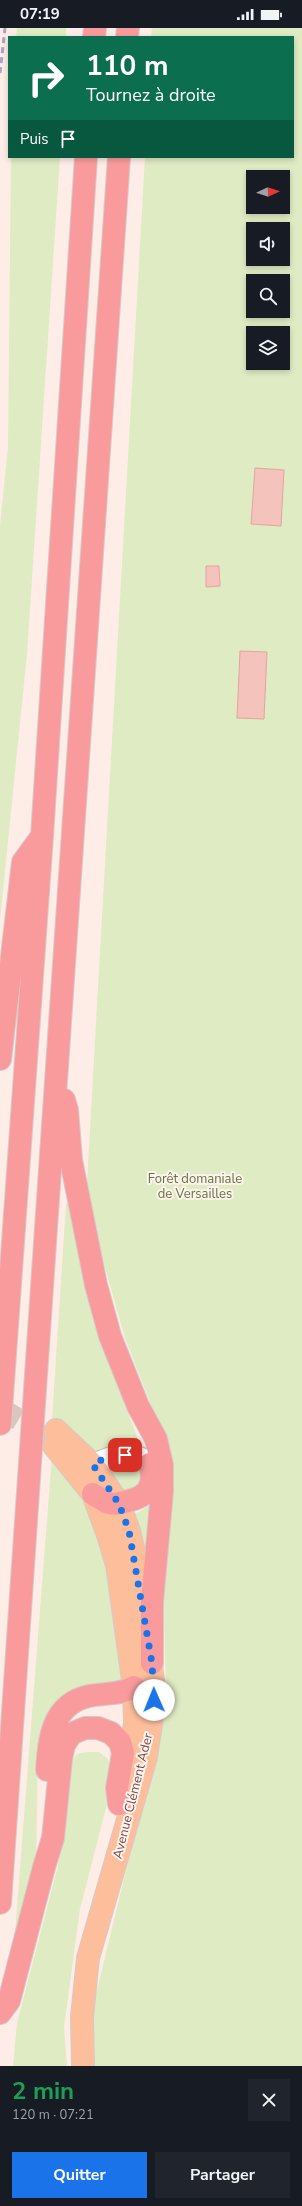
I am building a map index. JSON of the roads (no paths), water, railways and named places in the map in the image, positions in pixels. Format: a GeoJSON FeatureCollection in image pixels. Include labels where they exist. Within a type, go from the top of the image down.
{"type":"FeatureCollection","features":[{"type":"Feature","properties":{"kind":"highway"},"geometry":{"type":"LineString","coordinates":[[0,1424],[42,836],[86,158]]}},
{"type":"Feature","properties":{"kind":"highway"},"geometry":{"type":"LineString","coordinates":[[0,1903],[119,158]]}},
{"type":"Feature","properties":{"kind":"highway"},"geometry":{"type":"LineString","coordinates":[[0,1059],[23,862],[42,836]]}},
{"type":"Feature","properties":{"kind":"highway"},"geometry":{"type":"LineString","coordinates":[[57,1080],[67,1110],[71,1160],[96,1285],[110,1336],[138,1406],[156,1439],[162,1465],[162,1492],[152,1602],[152,1663]]}},
{"type":"Feature","properties":{"kind":"highway"},"geometry":{"type":"LineString","coordinates":[[93,1494],[111,1504],[119,1504],[146,1494],[152,1482],[151,1468],[138,1406]]}},
{"type":"Feature","properties":{"kind":"highway"},"geometry":{"type":"LineString","coordinates":[[44,1867],[43,1837],[50,1736],[57,1718],[70,1704],[88,1697],[126,1692],[134,1686]]}},
{"type":"Feature","properties":{"kind":"highway"},"geometry":{"type":"LineString","coordinates":[[0,2013],[9,2001],[53,1838],[62,1752],[64,1745],[72,1734],[85,1728],[98,1728],[111,1733],[120,1742],[123,1753],[117,1788],[119,1804]]}},
{"type":"Feature","properties":{"kind":"main road","name":"Avenue Clément Ader"},"geometry":{"type":"LineString","coordinates":[[71,2066],[68,2015],[76,1962],[119,1804],[135,1724],[134,1686],[117,1565],[93,1494],[55,1438],[93,1465],[119,1504],[129,1531],[136,1560],[152,1663],[154,1700],[146,1757],[88,1958],[82,2017],[83,2066]]}},
{"type":"Feature","properties":{"kind":"main road"},"geometry":{"type":"LineString","coordinates":[[134,1686],[141,1681],[152,1663]]}},
{"type":"Feature","properties":{"kind":"street"},"geometry":{"type":"LineString","coordinates":[[93,1465],[106,1457],[125,1455],[142,1459],[151,1468]]}},
{"type":"Feature","properties":{"kind":"tunnel"},"geometry":{"type":"LineString","coordinates":[[0,1408],[21,1421],[54,1446]]}},
{"type":"Feature","properties":{"kind":"railway"},"geometry":{"type":"LineString","coordinates":[[0,73],[5,28]]}},
{"type":"Feature","properties":{"kind":"park label","name":"Forêt domaniale de Versailles"},"geometry":{"type":"Point","coordinates":[195,1186]}}]}
